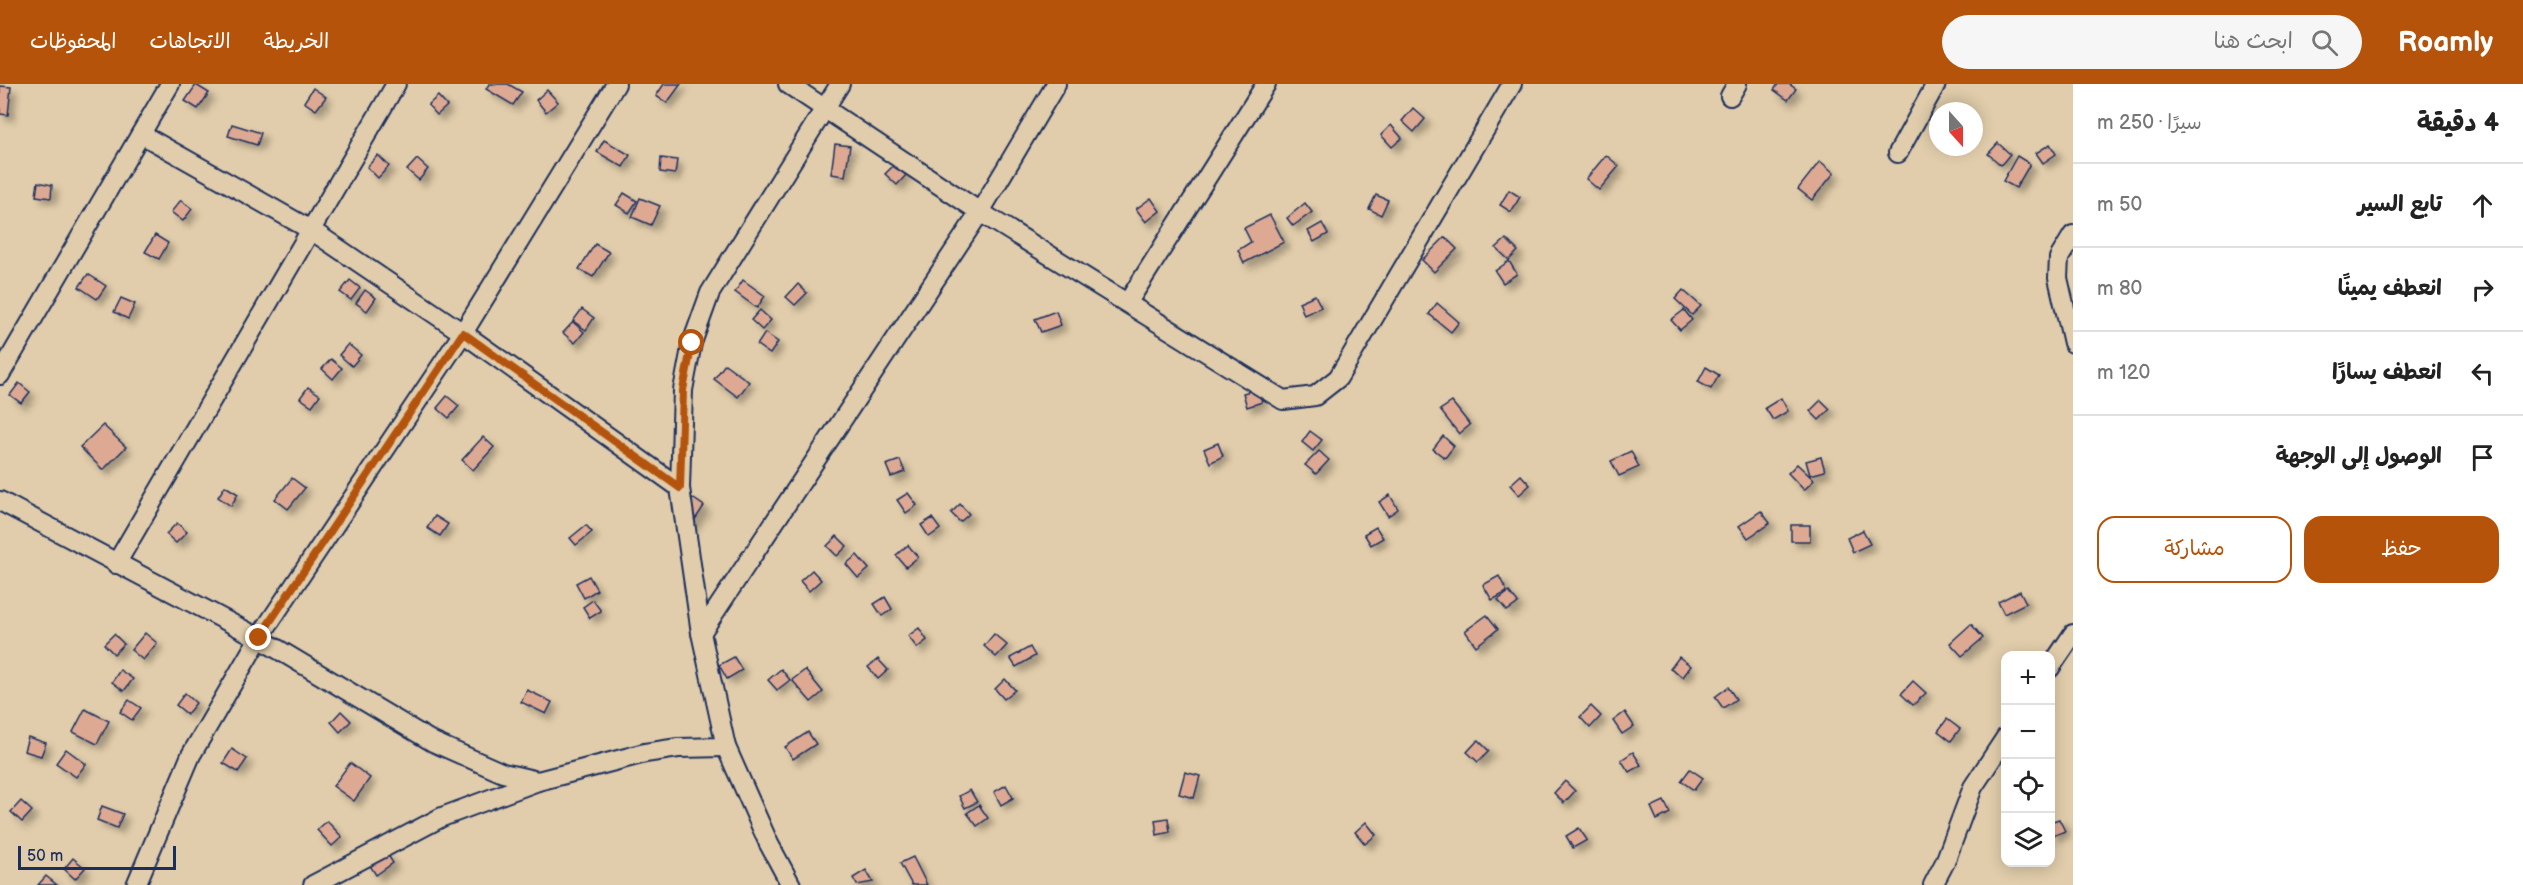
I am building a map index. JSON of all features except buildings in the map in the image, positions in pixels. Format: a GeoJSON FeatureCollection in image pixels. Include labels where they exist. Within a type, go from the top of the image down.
{"type":"FeatureCollection","features":[{"type":"Feature","properties":{"kind":"street"},"geometry":{"type":"LineString","coordinates":[[0,375],[170,84]]}},
{"type":"Feature","properties":{"kind":"street"},"geometry":{"type":"LineString","coordinates":[[117,564],[396,84]]}},
{"type":"Feature","properties":{"kind":"street"},"geometry":{"type":"LineString","coordinates":[[136,885],[191,755],[259,638],[463,333],[616,84]]}},
{"type":"Feature","properties":{"kind":"street"},"geometry":{"type":"LineString","coordinates":[[788,84],[980,212],[1283,400],[1315,396],[1338,378],[1512,84]]}},
{"type":"Feature","properties":{"kind":"street"},"geometry":{"type":"LineString","coordinates":[[791,885],[769,844],[726,747],[701,633],[680,488],[683,390],[692,343],[710,293],[840,84]]}},
{"type":"Feature","properties":{"kind":"street"},"geometry":{"type":"LineString","coordinates":[[701,633],[980,212],[1056,84]]}},
{"type":"Feature","properties":{"kind":"street"},"geometry":{"type":"LineString","coordinates":[[1128,302],[1266,84]]}},
{"type":"Feature","properties":{"kind":"street"},"geometry":{"type":"LineString","coordinates":[[1898,153],[1936,84]]}},
{"type":"Feature","properties":{"kind":"street"},"geometry":{"type":"LineString","coordinates":[[141,134],[311,230],[463,333],[680,488]]}},
{"type":"Feature","properties":{"kind":"street"},"geometry":{"type":"LineString","coordinates":[[2073,235],[2059,258],[2058,278],[2073,343]]}},
{"type":"Feature","properties":{"kind":"street"},"geometry":{"type":"LineString","coordinates":[[0,501],[259,638],[433,742],[503,774],[538,781]]}},
{"type":"Feature","properties":{"kind":"street"},"geometry":{"type":"LineString","coordinates":[[2055,661],[2073,634]]}},
{"type":"Feature","properties":{"kind":"street"},"geometry":{"type":"LineString","coordinates":[[1933,885],[1945,862],[1973,787],[2001,745]]}},
{"type":"Feature","properties":{"kind":"street"},"geometry":{"type":"LineString","coordinates":[[313,885],[442,817],[538,781],[645,753],[678,748],[726,747]]}},
{"type":"Feature","properties":{"kind":"route"},"geometry":{"type":"LineString","coordinates":[[259,638],[463,333],[680,488],[683,390],[692,343]]}}]}
